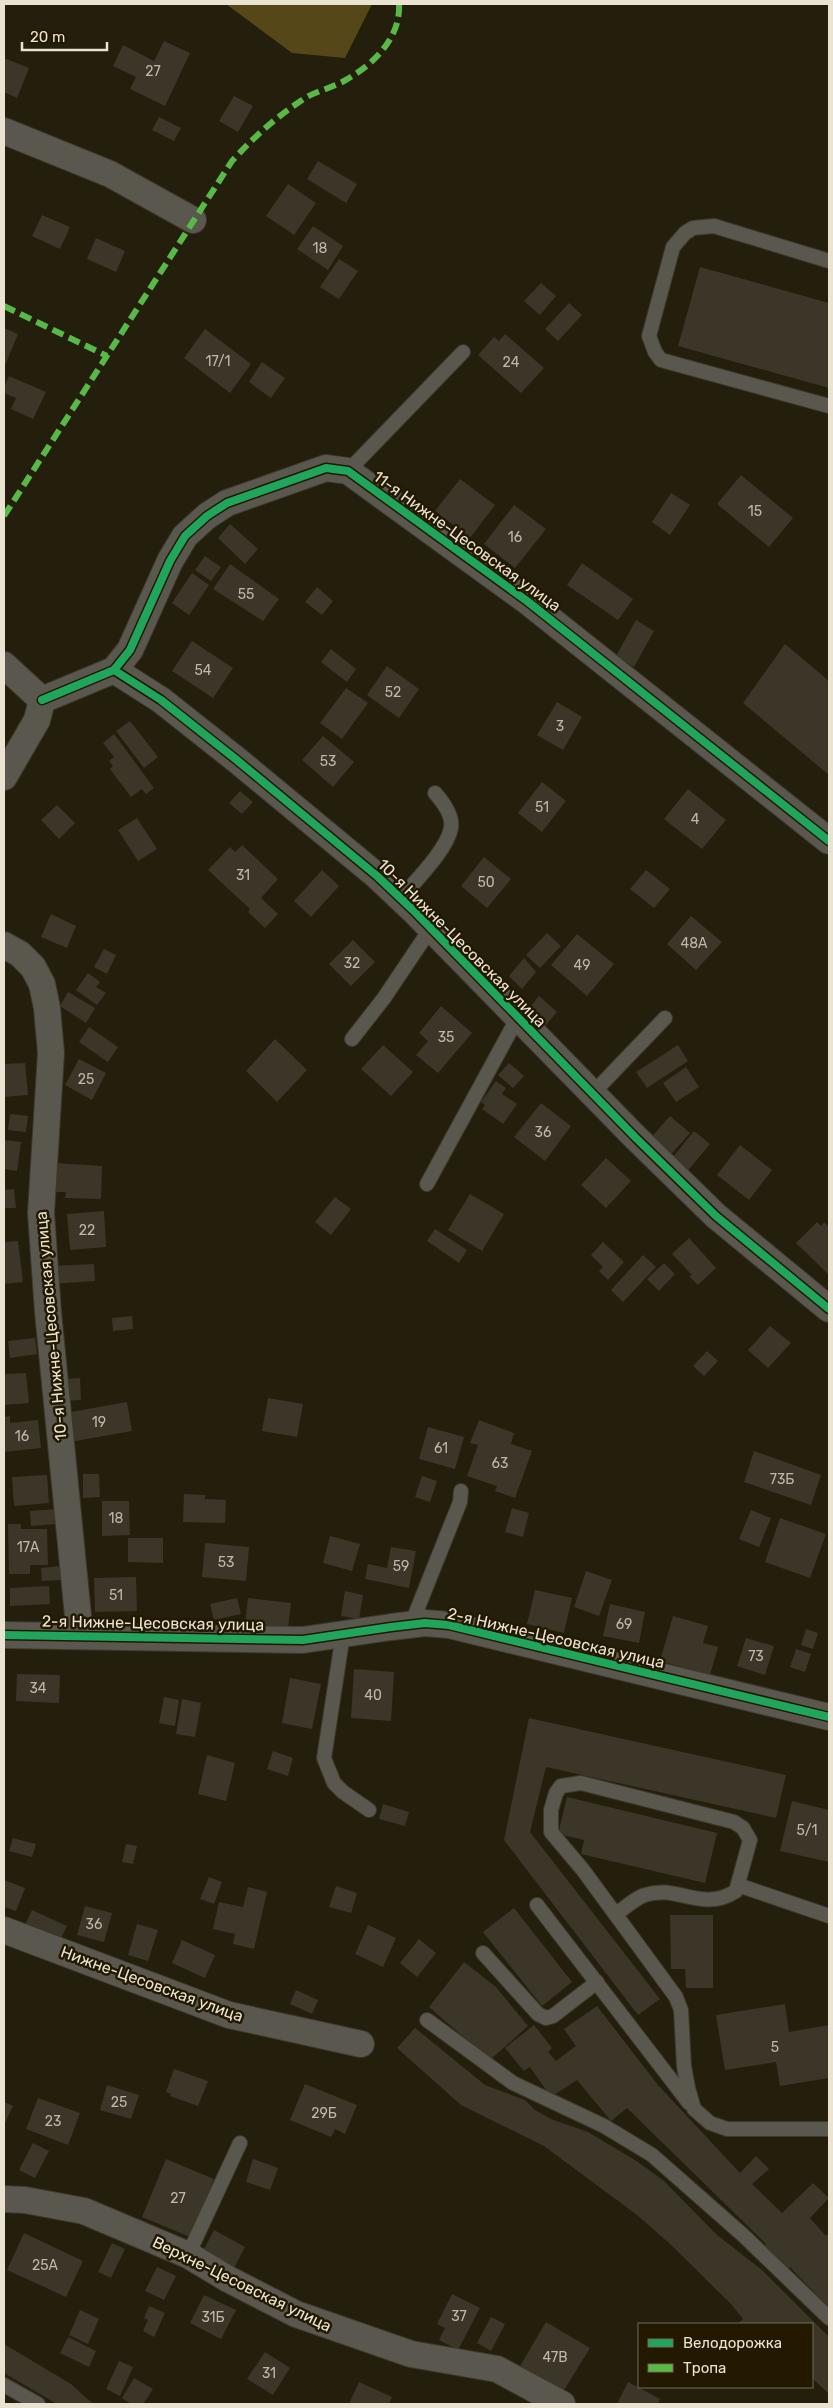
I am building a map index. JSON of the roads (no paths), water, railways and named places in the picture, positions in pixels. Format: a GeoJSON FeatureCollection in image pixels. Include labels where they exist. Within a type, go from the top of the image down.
{"type":"FeatureCollection","features":[{"type":"Feature","properties":{"kind":"street"},"geometry":{"type":"LineString","coordinates":[[4,131],[110,174],[193,220]]}},
{"type":"Feature","properties":{"kind":"street","name":"11-я Нижне-Цесовская улица"},"geometry":{"type":"LineString","coordinates":[[114,670],[130,650],[170,561],[185,536],[207,516],[227,503],[326,468],[348,471],[527,601],[829,842]]}},
{"type":"Feature","properties":{"kind":"street"},"geometry":{"type":"LineString","coordinates":[[4,665],[42,700]]}},
{"type":"Feature","properties":{"kind":"street"},"geometry":{"type":"LineString","coordinates":[[42,700],[114,670]]}},
{"type":"Feature","properties":{"kind":"street","name":"10-я Нижне-Цесовская улица"},"geometry":{"type":"LineString","coordinates":[[114,670],[161,700],[184,718],[281,796],[401,898],[716,1216],[829,1309]]}},
{"type":"Feature","properties":{"kind":"street"},"geometry":{"type":"LineString","coordinates":[[4,777],[37,720],[42,700]]}},
{"type":"Feature","properties":{"kind":"street","name":"10-я Нижне-Цесовская улица"},"geometry":{"type":"LineString","coordinates":[[4,944],[20,954],[33,967],[42,984],[47,1008],[51,1053],[41,1214],[48,1312],[80,1636]]}},
{"type":"Feature","properties":{"kind":"street","name":"2-я Нижне-Цесовская улица"},"geometry":{"type":"LineString","coordinates":[[4,1635],[303,1640],[411,1625],[449,1625],[829,1717]]}},
{"type":"Feature","properties":{"kind":"street","name":"Нижне-Цесовская улица"},"geometry":{"type":"LineString","coordinates":[[4,1930],[229,2015],[361,2044]]}},
{"type":"Feature","properties":{"kind":"street","name":"Верхне-Цесовская улица"},"geometry":{"type":"LineString","coordinates":[[4,2199],[25,2200],[84,2211],[188,2255],[262,2297],[320,2323],[411,2354],[497,2369],[562,2404]]}},
{"type":"Feature","properties":{"kind":"lane"},"geometry":{"type":"LineString","coordinates":[[829,261],[714,226],[693,228],[685,232],[673,247],[649,336],[654,352],[661,360],[829,406]]}},
{"type":"Feature","properties":{"kind":"lane"},"geometry":{"type":"LineString","coordinates":[[348,471],[463,352]]}},
{"type":"Feature","properties":{"kind":"lane"},"geometry":{"type":"LineString","coordinates":[[401,898],[442,848],[451,828],[446,807],[435,793]]}},
{"type":"Feature","properties":{"kind":"lane"},"geometry":{"type":"LineString","coordinates":[[352,1039],[384,998],[431,928]]}},
{"type":"Feature","properties":{"kind":"lane"},"geometry":{"type":"LineString","coordinates":[[427,1184],[518,1017]]}},
{"type":"Feature","properties":{"kind":"lane"},"geometry":{"type":"LineString","coordinates":[[593,1093],[665,1018]]}},
{"type":"Feature","properties":{"kind":"lane"},"geometry":{"type":"LineString","coordinates":[[411,1625],[460,1502],[461,1491]]}},
{"type":"Feature","properties":{"kind":"lane"},"geometry":{"type":"LineString","coordinates":[[342,1634],[324,1758],[334,1783],[343,1792],[369,1810]]}},
{"type":"Feature","properties":{"kind":"lane"},"geometry":{"type":"LineString","coordinates":[[616,1914],[645,1895],[668,1894],[716,1901],[736,1891],[750,1840],[743,1828],[734,1822],[581,1783],[561,1786],[556,1793],[551,1810],[551,1832],[616,1914],[676,1997],[681,2010],[684,2066],[694,2110]]}},
{"type":"Feature","properties":{"kind":"lane"},"geometry":{"type":"LineString","coordinates":[[738,1884],[829,1916]]}},
{"type":"Feature","properties":{"kind":"lane"},"geometry":{"type":"LineString","coordinates":[[537,1905],[694,2110],[710,2123],[727,2129],[829,2128]]}},
{"type":"Feature","properties":{"kind":"lane"},"geometry":{"type":"LineString","coordinates":[[483,1954],[538,2014],[546,2018],[553,2016],[596,1982]]}},
{"type":"Feature","properties":{"kind":"lane"},"geometry":{"type":"LineString","coordinates":[[427,2020],[514,2083],[604,2126],[652,2155],[744,2236],[829,2318]]}},
{"type":"Feature","properties":{"kind":"lane"},"geometry":{"type":"LineString","coordinates":[[188,2255],[240,2143]]}},
{"type":"Feature","properties":{"kind":"lane"},"geometry":{"type":"LineString","coordinates":[[4,2385],[38,2404]]}}]}
